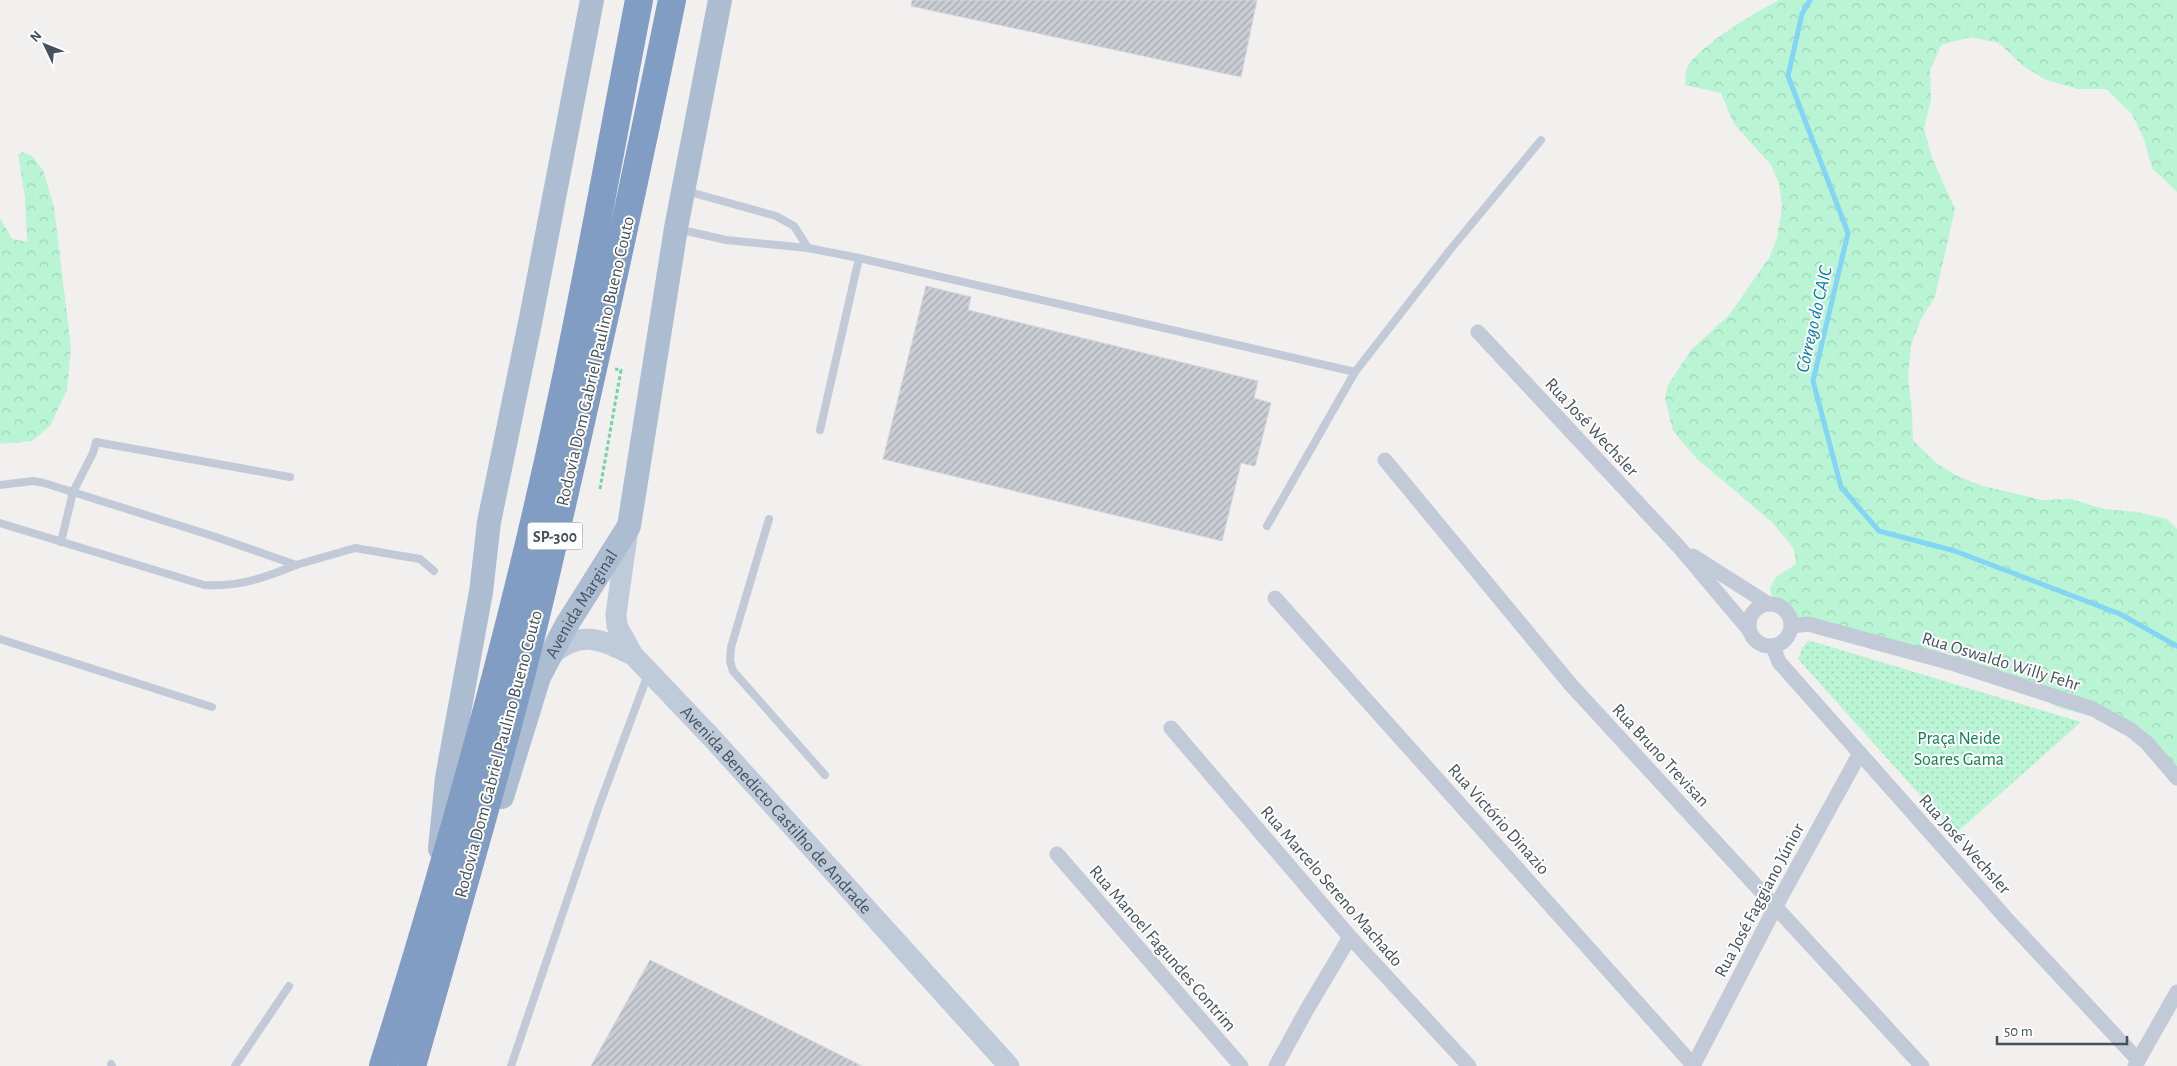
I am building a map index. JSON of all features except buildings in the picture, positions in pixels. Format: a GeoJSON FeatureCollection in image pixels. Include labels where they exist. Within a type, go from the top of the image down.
{"type":"FeatureCollection","features":[{"type":"Feature","properties":{"kind":"highway","name":"Rodovia Dom Gabriel Paulino Bueno Couto"},"geometry":{"type":"LineString","coordinates":[[383,1066],[435,895],[495,678],[560,409],[639,0]]}},
{"type":"Feature","properties":{"kind":"highway","name":"Rodovia Dom Gabriel Paulino Bueno Couto"},"geometry":{"type":"LineString","coordinates":[[412,1066],[465,881],[553,546],[624,237],[672,0]]}},
{"type":"Feature","properties":{"kind":"main road"},"geometry":{"type":"LineString","coordinates":[[435,895],[447,778],[481,592],[489,522],[531,318],[592,0]]}},
{"type":"Feature","properties":{"kind":"main road"},"geometry":{"type":"LineString","coordinates":[[628,526],[676,228],[720,0]]}},
{"type":"Feature","properties":{"kind":"main road","name":"Avenida Marginal"},"geometry":{"type":"LineString","coordinates":[[465,881],[492,826],[539,677],[566,626],[628,526]]}},
{"type":"Feature","properties":{"kind":"main road","name":"Avenida Benedicto Castilho de Andrade"},"geometry":{"type":"LineString","coordinates":[[628,526],[616,614],[617,626],[633,655],[712,738],[1009,1066]]}},
{"type":"Feature","properties":{"kind":"main road"},"geometry":{"type":"LineString","coordinates":[[552,654],[574,640],[590,638],[603,641],[633,655]]}},
{"type":"Feature","properties":{"kind":"street","name":"Rua José Wechsler"},"geometry":{"type":"LineString","coordinates":[[1478,332],[1679,547],[1750,631]]}},
{"type":"Feature","properties":{"kind":"street","name":"Rua Bruno Trevisan"},"geometry":{"type":"LineString","coordinates":[[1385,460],[1571,685],[1922,1066]]}},
{"type":"Feature","properties":{"kind":"street","name":"Rua José Wechsler"},"geometry":{"type":"LineString","coordinates":[[1679,547],[1767,603]]}},
{"type":"Feature","properties":{"kind":"street","name":"Rua Victório Dinazio"},"geometry":{"type":"LineString","coordinates":[[1275,598],[1694,1066]]}},
{"type":"Feature","properties":{"kind":"street"},"geometry":{"type":"LineString","coordinates":[[1767,603],[1782,607],[1791,618],[1792,626],[1786,639],[1773,646],[1758,643],[1750,631],[1750,617],[1754,610],[1767,603]]}},
{"type":"Feature","properties":{"kind":"street","name":"Rua Oswaldo Willy Fehr"},"geometry":{"type":"LineString","coordinates":[[1792,626],[1808,624],[1955,664],[2093,709],[2131,730],[2147,744],[2177,778]]}},
{"type":"Feature","properties":{"kind":"street","name":"Rua José Wechsler"},"geometry":{"type":"LineString","coordinates":[[1773,646],[1779,662],[2137,1063]]}},
{"type":"Feature","properties":{"kind":"street","name":"Rua Marcelo Sereno Machado"},"geometry":{"type":"LineString","coordinates":[[1171,728],[1350,937],[1469,1066]]}},
{"type":"Feature","properties":{"kind":"street","name":"Rua José Faggiano Júnior"},"geometry":{"type":"LineString","coordinates":[[1694,1066],[1776,906],[1860,753]]}},
{"type":"Feature","properties":{"kind":"street","name":"Rua Manoel Fagundes Contrim"},"geometry":{"type":"LineString","coordinates":[[1057,854],[1241,1066]]}},
{"type":"Feature","properties":{"kind":"street"},"geometry":{"type":"LineString","coordinates":[[1276,1066],[1350,937]]}},
{"type":"Feature","properties":{"kind":"street"},"geometry":{"type":"LineString","coordinates":[[2137,1063],[2177,992]]}},
{"type":"Feature","properties":{"kind":"lane"},"geometry":{"type":"LineString","coordinates":[[1267,526],[1355,372],[1450,250],[1541,140]]}},
{"type":"Feature","properties":{"kind":"lane"},"geometry":{"type":"LineString","coordinates":[[683,191],[776,216],[794,226],[808,248]]}},
{"type":"Feature","properties":{"kind":"lane"},"geometry":{"type":"LineString","coordinates":[[676,228],[726,240],[808,248],[858,258],[1355,372]]}},
{"type":"Feature","properties":{"kind":"lane"},"geometry":{"type":"LineString","coordinates":[[820,430],[858,258]]}},
{"type":"Feature","properties":{"kind":"lane"},"geometry":{"type":"LineString","coordinates":[[61,542],[73,492],[93,453],[96,442],[290,477]]}},
{"type":"Feature","properties":{"kind":"lane"},"geometry":{"type":"LineString","coordinates":[[0,485],[33,481],[216,537],[296,565]]}},
{"type":"Feature","properties":{"kind":"lane"},"geometry":{"type":"LineString","coordinates":[[769,519],[731,647],[730,661],[733,671],[825,775]]}},
{"type":"Feature","properties":{"kind":"lane"},"geometry":{"type":"LineString","coordinates":[[0,523],[204,584],[230,586],[259,580],[296,565],[356,548],[420,559],[434,571]]}},
{"type":"Feature","properties":{"kind":"lane"},"geometry":{"type":"LineString","coordinates":[[0,639],[212,707]]}},
{"type":"Feature","properties":{"kind":"lane"},"geometry":{"type":"LineString","coordinates":[[511,1066],[596,816],[648,672]]}},
{"type":"Feature","properties":{"kind":"lane"},"geometry":{"type":"LineString","coordinates":[[235,1066],[288,986]]}},
{"type":"Feature","properties":{"kind":"green space"},"geometry":{"type":"Polygon","coordinates":[[[1779,0],[2177,0],[2177,192],[2152,168],[2144,139],[2132,114],[2106,89],[2077,89],[2044,79],[2022,65],[1999,43],[1970,37],[1941,45],[1930,71],[1931,100],[1924,129],[1932,158],[1955,209],[1935,297],[1921,319],[1911,345],[1908,378],[1913,440],[1935,462],[1957,476],[1983,486],[2042,500],[2071,499],[2104,509],[2137,512],[2167,519],[2177,529],[2177,770],[2119,723],[2060,708],[1949,653],[1890,647],[1786,617],[1774,606],[1770,588],[1776,577],[1796,564],[1794,549],[1773,523],[1697,459],[1673,431],[1665,398],[1668,385],[1691,350],[1729,315],[1769,258],[1777,238],[1782,207],[1779,183],[1771,165],[1734,124],[1721,93],[1685,85],[1686,70],[1692,61],[1714,41],[1742,21],[1779,0]]]}},
{"type":"Feature","properties":{"kind":"green space"},"geometry":{"type":"Polygon","coordinates":[[[23,152],[32,156],[43,170],[54,207],[71,347],[67,390],[50,426],[32,441],[0,444],[0,218],[12,239],[27,242],[25,198],[18,154],[23,152]]]}},
{"type":"Feature","properties":{"kind":"green space","name":"Praça Neide Soares Gama"},"geometry":{"type":"Polygon","coordinates":[[[1808,641],[2081,722],[1955,834],[1798,659],[1802,648],[1808,641]]]}},
{"type":"Feature","properties":{"kind":"waterway","name":"Córrego do CAIC"},"geometry":{"type":"LineString","coordinates":[[1810,0],[1802,14],[1788,76],[1848,233],[1813,381],[1841,487],[1879,531],[1955,551],[2120,614],[2177,646]]}}]}
